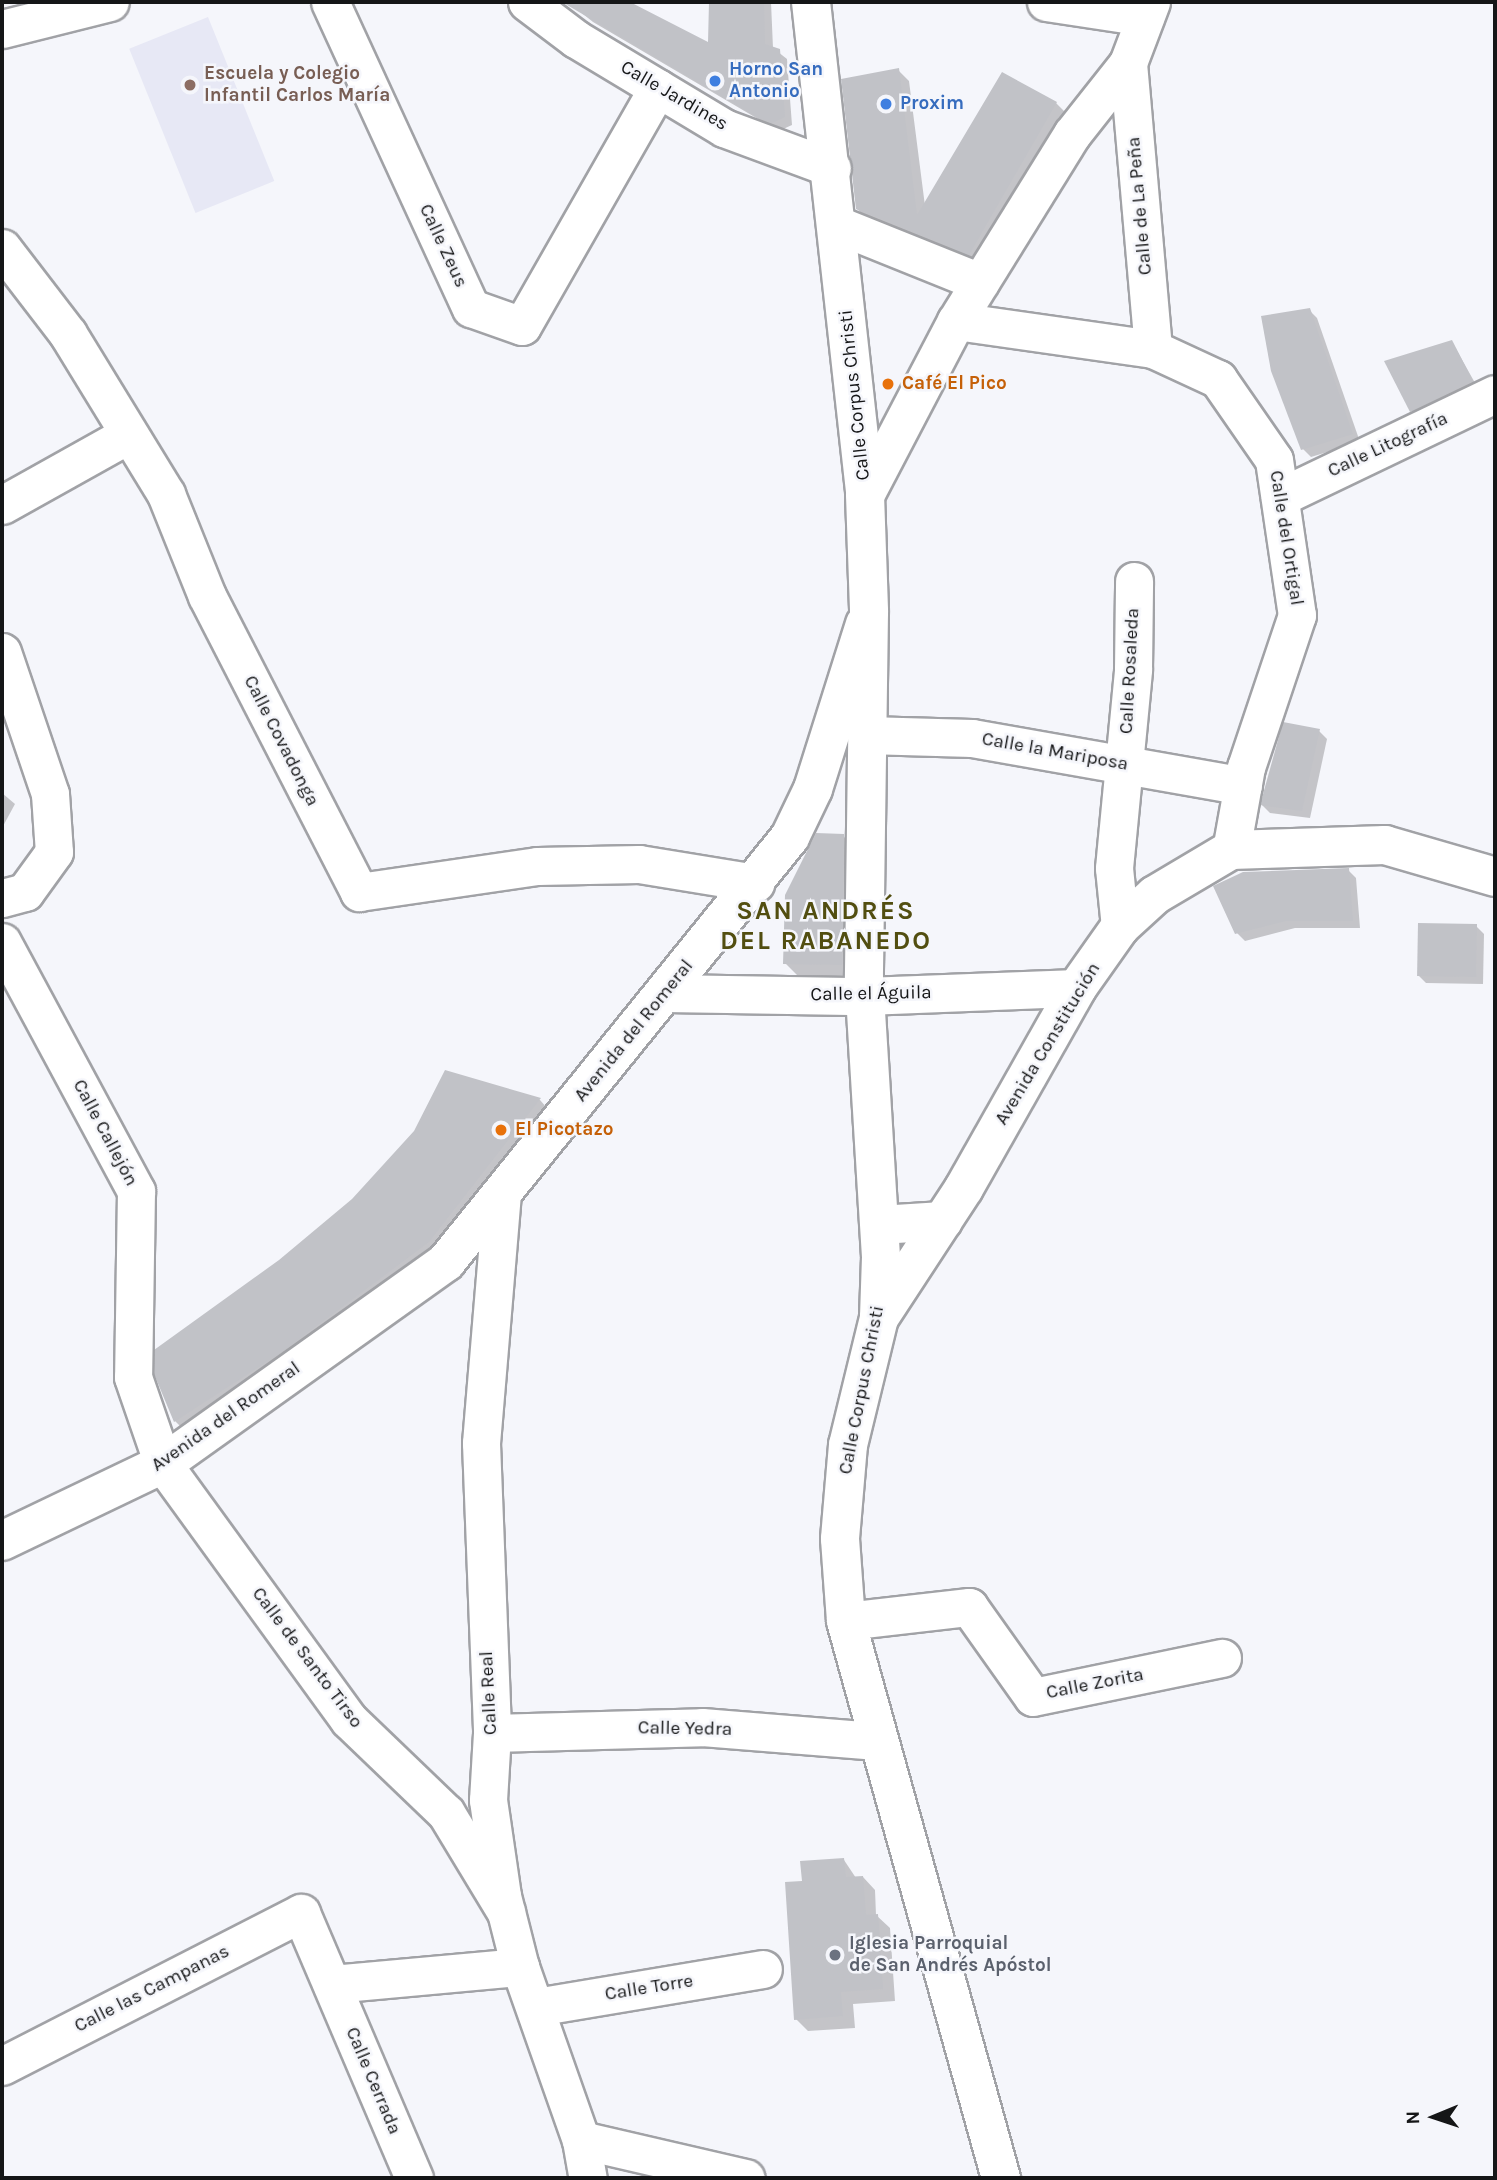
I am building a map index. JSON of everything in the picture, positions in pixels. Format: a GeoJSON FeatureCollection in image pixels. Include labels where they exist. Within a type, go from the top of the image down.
{"type":"FeatureCollection","features":[{"type":"Feature","properties":{"kind":"street"},"geometry":{"type":"LineString","coordinates":[[2,29],[110,2]]}},
{"type":"Feature","properties":{"kind":"street","name":"Calle Zeus"},"geometry":{"type":"LineString","coordinates":[[330,2],[471,308],[522,326],[658,89]]}},
{"type":"Feature","properties":{"kind":"street","name":"Calle Jardines"},"geometry":{"type":"LineString","coordinates":[[527,2],[576,39],[724,128],[832,168]]}},
{"type":"Feature","properties":{"kind":"street","name":"Calle Corpus Christi"},"geometry":{"type":"LineString","coordinates":[[811,2],[832,168],[865,495],[869,612],[864,790],[865,996],[880,1225],[879,1318],[848,1445],[840,1539],[846,1621],[877,1741],[1001,2178]]}},
{"type":"Feature","properties":{"kind":"street"},"geometry":{"type":"LineString","coordinates":[[865,495],[956,321],[1072,134],[1128,63],[1148,10],[1046,2]]}},
{"type":"Feature","properties":{"kind":"street","name":"Calle de La Peña"},"geometry":{"type":"LineString","coordinates":[[1128,63],[1153,349]]}},
{"type":"Feature","properties":{"kind":"street"},"geometry":{"type":"LineString","coordinates":[[838,225],[980,282]]}},
{"type":"Feature","properties":{"kind":"street","name":"Calle Covadonga"},"geometry":{"type":"LineString","coordinates":[[2,248],[68,334],[166,494],[207,596],[359,892],[537,866],[639,864],[755,883]]}},
{"type":"Feature","properties":{"kind":"street","name":"Calle del Ortigal"},"geometry":{"type":"LineString","coordinates":[[956,321],[1153,349],[1218,379],[1274,460],[1297,615],[1243,786],[1231,849]]}},
{"type":"Feature","properties":{"kind":"street","name":"Calle Litografía"},"geometry":{"type":"LineString","coordinates":[[1280,497],[1495,394]]}},
{"type":"Feature","properties":{"kind":"street"},"geometry":{"type":"LineString","coordinates":[[2,505],[129,434]]}},
{"type":"Feature","properties":{"kind":"street","name":"Calle Rosaleda"},"geometry":{"type":"LineString","coordinates":[[1120,927],[1114,868],[1133,669],[1134,581]]}},
{"type":"Feature","properties":{"kind":"street","name":"Avenida del Romeral"},"geometry":{"type":"LineString","coordinates":[[2,1541],[163,1464],[446,1262],[790,837],[813,789],[869,612]]}},
{"type":"Feature","properties":{"kind":"street"},"geometry":{"type":"LineString","coordinates":[[2,652],[50,794],[54,852],[25,892],[2,898]]}},
{"type":"Feature","properties":{"kind":"street","name":"Calle la Mariposa"},"geometry":{"type":"LineString","coordinates":[[866,735],[972,738],[1243,786]]}},
{"type":"Feature","properties":{"kind":"street"},"geometry":{"type":"LineString","coordinates":[[813,789],[864,790]]}},
{"type":"Feature","properties":{"kind":"street","name":"Avenida Constitución"},"geometry":{"type":"LineString","coordinates":[[879,1318],[943,1222],[1077,988],[1120,927],[1154,895],[1231,849],[1385,845],[1495,877]]}},
{"type":"Feature","properties":{"kind":"street","name":"Calle Callejón"},"geometry":{"type":"LineString","coordinates":[[2,942],[136,1191],[133,1377],[163,1464]]}},
{"type":"Feature","properties":{"kind":"street","name":"Calle el Águila"},"geometry":{"type":"LineString","coordinates":[[665,993],[865,996],[1077,988]]}},
{"type":"Feature","properties":{"kind":"street","name":"Calle Real"},"geometry":{"type":"LineString","coordinates":[[502,1193],[481,1443],[492,1733],[488,1800],[506,1912],[520,1967],[581,2140],[588,2178]]}},
{"type":"Feature","properties":{"kind":"street"},"geometry":{"type":"LineString","coordinates":[[880,1225],[943,1222]]}},
{"type":"Feature","properties":{"kind":"street","name":"Calle de Santo Tirso"},"geometry":{"type":"LineString","coordinates":[[163,1464],[349,1720],[446,1813],[506,1912]]}},
{"type":"Feature","properties":{"kind":"street","name":"Calle Zorita"},"geometry":{"type":"LineString","coordinates":[[846,1621],[969,1606],[1033,1697],[1222,1658]]}},
{"type":"Feature","properties":{"kind":"street","name":"Calle Yedra"},"geometry":{"type":"LineString","coordinates":[[492,1733],[702,1727],[877,1741]]}},
{"type":"Feature","properties":{"kind":"street","name":"Calle Cerrada"},"geometry":{"type":"LineString","coordinates":[[302,1913],[414,2178]]}},
{"type":"Feature","properties":{"kind":"street","name":"Calle las Campanas"},"geometry":{"type":"LineString","coordinates":[[2,2066],[302,1913]]}},
{"type":"Feature","properties":{"kind":"street"},"geometry":{"type":"LineString","coordinates":[[332,1984],[520,1967]]}},
{"type":"Feature","properties":{"kind":"street","name":"Calle Torre"},"geometry":{"type":"LineString","coordinates":[[536,2007],[763,1969]]}},
{"type":"Feature","properties":{"kind":"street"},"geometry":{"type":"LineString","coordinates":[[581,2140],[746,2178]]}},
{"type":"Feature","properties":{"kind":"shaded area","name":"Escuela y Colegio Infantil Carlos María"},"geometry":{"type":"Polygon","coordinates":[[[208,17],[274,181],[195,213],[129,49],[208,17]]]}},
{"type":"Feature","properties":{"kind":"building"},"geometry":{"type":"Polygon","coordinates":[[[562,2],[630,2],[708,42],[709,2],[764,2],[765,44],[780,49],[785,117],[772,123],[760,119],[562,2]]]}},
{"type":"Feature","properties":{"kind":"building"},"geometry":{"type":"Polygon","coordinates":[[[899,68],[917,215],[1002,72],[1057,102],[969,255],[856,209],[841,79],[899,68]]]}},
{"type":"Feature","properties":{"kind":"building"},"geometry":{"type":"Polygon","coordinates":[[[1310,308],[1353,434],[1301,450],[1271,371],[1261,316],[1310,308]]]}},
{"type":"Feature","properties":{"kind":"building"},"geometry":{"type":"Polygon","coordinates":[[[1452,340],[1473,381],[1410,412],[1384,361],[1452,340]]]}},
{"type":"Feature","properties":{"kind":"building"},"geometry":{"type":"Polygon","coordinates":[[[1283,722],[1320,729],[1302,811],[1260,805],[1283,722]]]}},
{"type":"Feature","properties":{"kind":"building"},"geometry":{"type":"Polygon","coordinates":[[[816,833],[844,834],[842,965],[783,964],[785,895],[816,833]]]}},
{"type":"Feature","properties":{"kind":"building"},"geometry":{"type":"Polygon","coordinates":[[[1349,868],[1353,921],[1286,921],[1235,934],[1213,886],[1243,872],[1349,868]]]}},
{"type":"Feature","properties":{"kind":"building"},"geometry":{"type":"Polygon","coordinates":[[[1418,923],[1477,924],[1476,977],[1417,976],[1418,923]]]}},
{"type":"Feature","properties":{"kind":"building"},"geometry":{"type":"Polygon","coordinates":[[[445,1070],[541,1098],[429,1242],[282,1352],[174,1422],[154,1374],[154,1350],[279,1260],[352,1199],[414,1131],[445,1070]]]}},
{"type":"Feature","properties":{"kind":"building","name":"Iglesia Parroquial de San Andrés Apóstol"},"geometry":{"type":"Polygon","coordinates":[[[844,1858],[846,1877],[863,1876],[866,1915],[878,1914],[883,1989],[841,1992],[843,2016],[794,2020],[785,1882],[802,1881],[800,1861],[844,1858]]]}},
{"type":"Feature","properties":{"kind":"place","name":"Horno San Antonio"},"geometry":{"type":"Point","coordinates":[715,81]}},
{"type":"Feature","properties":{"kind":"place","name":"Escuela y Colegio Infantil Carlos María"},"geometry":{"type":"Point","coordinates":[190,85]}},
{"type":"Feature","properties":{"kind":"place","name":"Proxim"},"geometry":{"type":"Point","coordinates":[886,104]}},
{"type":"Feature","properties":{"kind":"place","name":"Café El Pico"},"geometry":{"type":"Point","coordinates":[888,384]}},
{"type":"Feature","properties":{"kind":"place","name":"El Picotazo"},"geometry":{"type":"Point","coordinates":[501,1130]}},
{"type":"Feature","properties":{"kind":"place","name":"Iglesia Parroquial de San Andrés Apóstol"},"geometry":{"type":"Point","coordinates":[835,1955]}},
{"type":"Feature","properties":{"kind":"district","name":"SAN ANDRÉS DEL RABANEDO"},"geometry":{"type":"Point","coordinates":[826,926]}}]}
